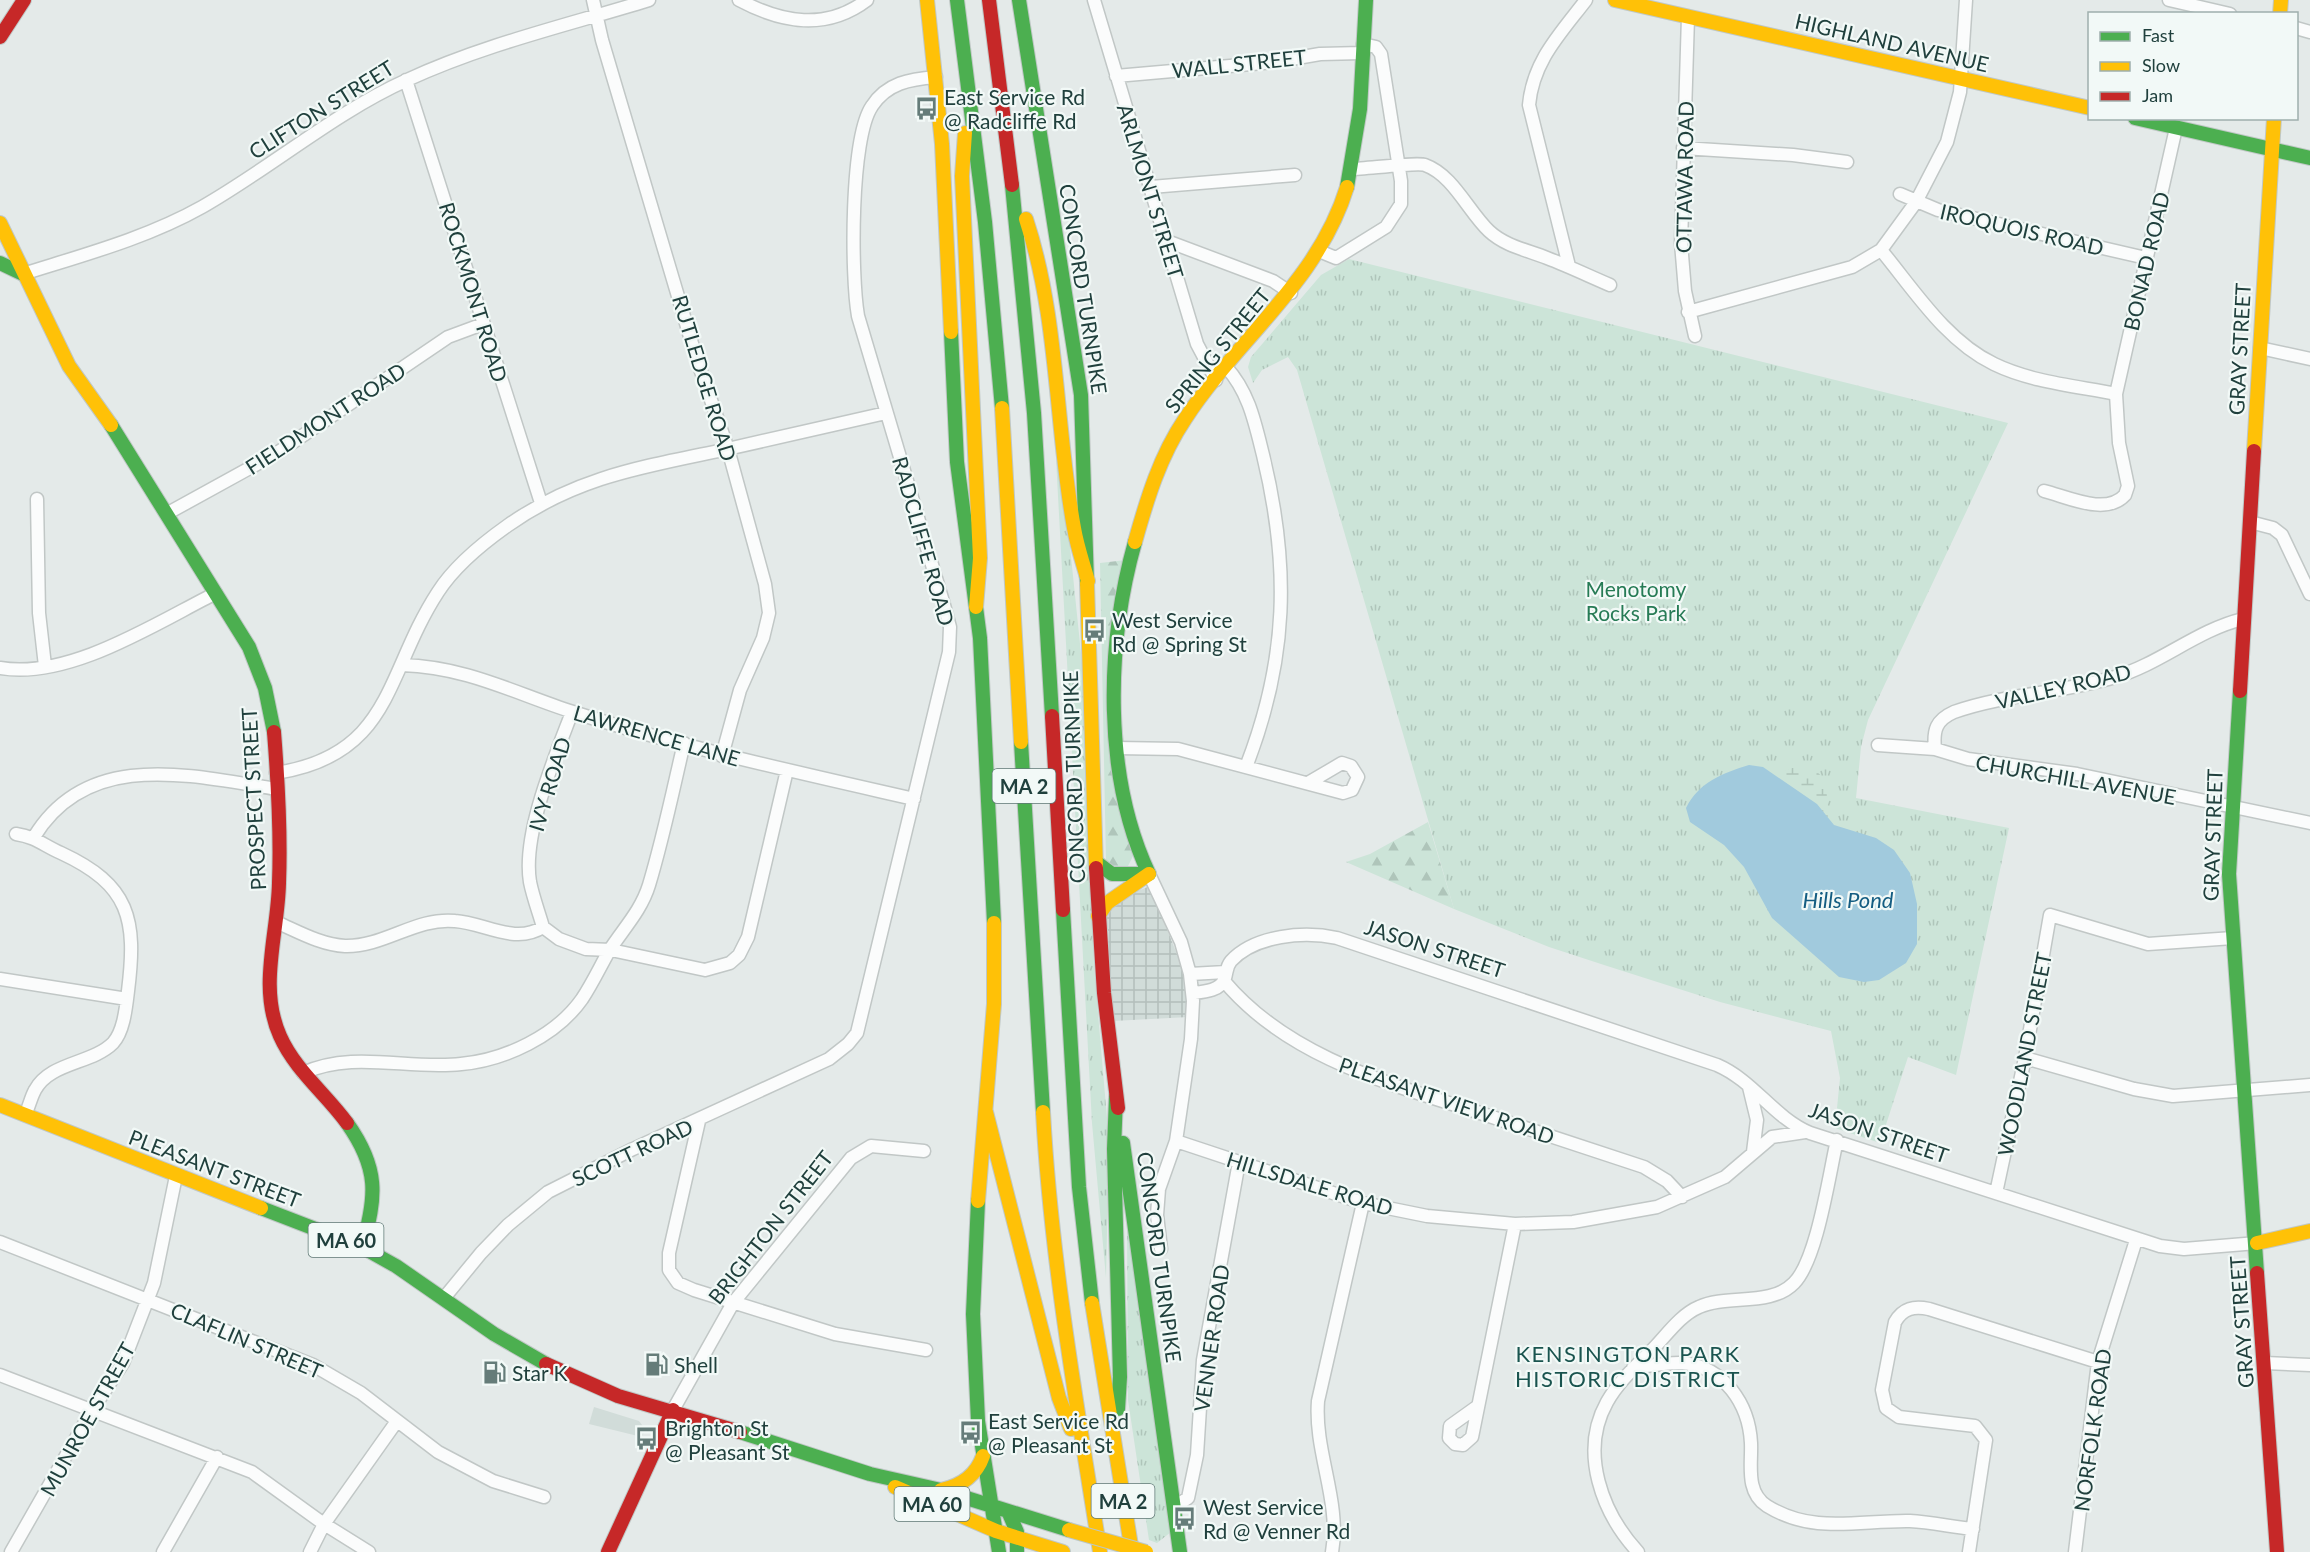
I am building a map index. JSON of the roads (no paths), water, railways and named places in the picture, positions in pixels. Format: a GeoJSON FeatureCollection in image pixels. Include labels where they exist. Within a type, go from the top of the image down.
{"type":"FeatureCollection","features":[{"type":"Feature","properties":{"kind":"main road"},"geometry":{"type":"LineString","coordinates":[[0,37],[24,0]]}},
{"type":"Feature","properties":{"kind":"main road"},"geometry":{"type":"LineString","coordinates":[[927,0],[936,77],[957,462],[976,607],[995,929],[994,1004],[973,1305],[975,1375],[983,1456],[999,1552]]}},
{"type":"Feature","properties":{"kind":"main road","name":"MA 2"},"geometry":{"type":"LineString","coordinates":[[957,0],[990,272],[1005,442],[1047,1184],[1060,1303],[1100,1552]]}},
{"type":"Feature","properties":{"kind":"main road","name":"CONCORD TURNPIKE"},"geometry":{"type":"LineString","coordinates":[[989,0],[1011,174],[1037,452],[1075,1148],[1087,1266],[1132,1552]]}},
{"type":"Feature","properties":{"kind":"main road","name":"CONCORD TURNPIKE"},"geometry":{"type":"LineString","coordinates":[[1019,0],[1051,218],[1079,374],[1098,916],[1104,993],[1116,1097],[1180,1552]]}},
{"type":"Feature","properties":{"kind":"main road","name":"SPRING STREET"},"geometry":{"type":"LineString","coordinates":[[1149,874],[1127,816],[1117,748],[1116,699],[1120,634],[1144,512],[1171,443],[1189,413],[1291,292],[1319,251],[1338,213],[1352,169],[1366,0]]}},
{"type":"Feature","properties":{"kind":"main road","name":"HIGHLAND AVENUE"},"geometry":{"type":"LineString","coordinates":[[1615,0],[2088,108]]}},
{"type":"Feature","properties":{"kind":"main road"},"geometry":{"type":"LineString","coordinates":[[969,90],[962,176],[980,558],[976,607]]}},
{"type":"Feature","properties":{"kind":"main road"},"geometry":{"type":"LineString","coordinates":[[2143,120],[2310,158]]}},
{"type":"Feature","properties":{"kind":"main road","name":"GRAY STREET"},"geometry":{"type":"LineString","coordinates":[[2274,120],[2229,874],[2257,1243],[2277,1552]]}},
{"type":"Feature","properties":{"kind":"main road"},"geometry":{"type":"LineString","coordinates":[[1011,174],[1036,249],[1051,323],[1074,528],[1088,581]]}},
{"type":"Feature","properties":{"kind":"main road","name":"PROSPECT STREET"},"geometry":{"type":"LineString","coordinates":[[1,230],[69,366],[126,447],[168,513],[256,660],[266,686],[272,712],[280,877],[270,984],[272,1010],[286,1047],[303,1073],[356,1137],[368,1158],[374,1185],[374,1198],[362,1247]]}},
{"type":"Feature","properties":{"kind":"main road"},"geometry":{"type":"LineString","coordinates":[[0,263],[23,274]]}},
{"type":"Feature","properties":{"kind":"main road"},"geometry":{"type":"LineString","coordinates":[[1096,862],[1104,871],[1115,876],[1149,874]]}},
{"type":"Feature","properties":{"kind":"main road"},"geometry":{"type":"LineString","coordinates":[[1098,916],[1107,903],[1149,874]]}},
{"type":"Feature","properties":{"kind":"main road"},"geometry":{"type":"LineString","coordinates":[[1115,1449],[1120,1377],[1114,1149],[1116,1097]]}},
{"type":"Feature","properties":{"kind":"main road","name":"PLEASANT STREET"},"geometry":{"type":"LineString","coordinates":[[0,1105],[176,1176],[362,1247],[396,1266],[494,1334],[546,1364],[618,1396],[673,1410],[870,1474],[941,1490],[1146,1552]]}},
{"type":"Feature","properties":{"kind":"main road"},"geometry":{"type":"LineString","coordinates":[[986,1112],[1059,1398],[1087,1467]]}},
{"type":"Feature","properties":{"kind":"main road","name":"JASON STREET"},"geometry":{"type":"LineString","coordinates":[[2257,1243],[2310,1232]]}},
{"type":"Feature","properties":{"kind":"main road","name":"BRIGHTON STREET"},"geometry":{"type":"LineString","coordinates":[[608,1552],[673,1410]]}},
{"type":"Feature","properties":{"kind":"main road"},"geometry":{"type":"LineString","coordinates":[[941,1490],[955,1487],[967,1480],[979,1468],[983,1456]]}},
{"type":"Feature","properties":{"kind":"main road","name":"PLEASANT STREET"},"geometry":{"type":"LineString","coordinates":[[870,1474],[922,1500],[996,1531],[1017,1545],[1063,1552]]}},
{"type":"Feature","properties":{"kind":"main road"},"geometry":{"type":"LineString","coordinates":[[1008,1511],[1017,1545]]}},
{"type":"Feature","properties":{"kind":"street","name":"RUTLEDGE ROAD"},"geometry":{"type":"LineString","coordinates":[[593,0],[696,357],[728,448],[765,584],[769,613],[763,638],[740,690],[722,756]]}},
{"type":"Feature","properties":{"kind":"street","name":"CLIFTON STREET"},"geometry":{"type":"LineString","coordinates":[[23,274],[132,238],[201,208],[349,111],[406,80],[475,52],[649,0]]}},
{"type":"Feature","properties":{"kind":"street"},"geometry":{"type":"LineString","coordinates":[[740,0],[769,14],[809,22],[841,15],[867,0]]}},
{"type":"Feature","properties":{"kind":"street","name":"ARLMONT STREET"},"geometry":{"type":"LineString","coordinates":[[1094,0],[1199,351],[1216,380]]}},
{"type":"Feature","properties":{"kind":"street"},"geometry":{"type":"LineString","coordinates":[[1569,266],[1529,105],[1531,84],[1537,68],[1586,0]]}},
{"type":"Feature","properties":{"kind":"street"},"geometry":{"type":"LineString","coordinates":[[1688,312],[1852,267],[1881,250],[1916,202],[1947,142],[1958,106],[1966,0]]}},
{"type":"Feature","properties":{"kind":"street"},"geometry":{"type":"LineString","coordinates":[[2169,0],[2221,12]]}},
{"type":"Feature","properties":{"kind":"street","name":"OTTAWA ROAD"},"geometry":{"type":"LineString","coordinates":[[1688,17],[1681,243],[1688,312],[1695,336]]}},
{"type":"Feature","properties":{"kind":"street"},"geometry":{"type":"LineString","coordinates":[[1319,251],[1331,257],[1339,257],[1369,240],[1389,224],[1401,204],[1399,167],[1381,54],[1376,47],[1363,49]]}},
{"type":"Feature","properties":{"kind":"street","name":"WALL STREET"},"geometry":{"type":"LineString","coordinates":[[1116,76],[1274,62],[1363,49]]}},
{"type":"Feature","properties":{"kind":"street","name":"RADCLIFFE ROAD"},"geometry":{"type":"LineString","coordinates":[[848,1044],[859,1027],[949,652],[950,636],[944,605],[863,336],[855,296],[861,133],[871,107],[889,89],[908,80],[936,77]]}},
{"type":"Feature","properties":{"kind":"street","name":"ROCKMONT ROAD"},"geometry":{"type":"LineString","coordinates":[[406,80],[542,503]]}},
{"type":"Feature","properties":{"kind":"street","name":"BONAD ROAD"},"geometry":{"type":"LineString","coordinates":[[2044,490],[2099,505],[2111,505],[2126,495],[2128,486],[2119,443],[2116,394],[2176,128]]}},
{"type":"Feature","properties":{"kind":"street"},"geometry":{"type":"LineString","coordinates":[[1683,148],[1793,155],[1847,162]]}},
{"type":"Feature","properties":{"kind":"street"},"geometry":{"type":"LineString","coordinates":[[1352,169],[1419,164],[1434,169],[1489,231],[1514,247],[1569,266],[1610,285]]}},
{"type":"Feature","properties":{"kind":"street"},"geometry":{"type":"LineString","coordinates":[[1151,187],[1295,176]]}},
{"type":"Feature","properties":{"kind":"street","name":"IROQUOIS ROAD"},"geometry":{"type":"LineString","coordinates":[[1900,194],[1938,210],[2146,258]]}},
{"type":"Feature","properties":{"kind":"street"},"geometry":{"type":"LineString","coordinates":[[1167,241],[1274,280],[1291,292]]}},
{"type":"Feature","properties":{"kind":"street"},"geometry":{"type":"LineString","coordinates":[[1881,250],[1946,327],[1977,355],[2013,372],[2116,394]]}},
{"type":"Feature","properties":{"kind":"street","name":"FIELDMONT ROAD"},"geometry":{"type":"LineString","coordinates":[[168,513],[277,453],[448,337],[483,324]]}},
{"type":"Feature","properties":{"kind":"street"},"geometry":{"type":"LineString","coordinates":[[2260,348],[2310,358]]}},
{"type":"Feature","properties":{"kind":"street"},"geometry":{"type":"LineString","coordinates":[[1226,368],[1239,384],[1254,419],[1275,510],[1281,564],[1280,632],[1275,677],[1264,722],[1246,767]]}},
{"type":"Feature","properties":{"kind":"street"},"geometry":{"type":"LineString","coordinates":[[276,773],[310,766],[345,750],[364,732],[384,704],[421,619],[439,589],[496,535],[542,503],[609,475],[886,413]]}},
{"type":"Feature","properties":{"kind":"street"},"geometry":{"type":"LineString","coordinates":[[37,499],[39,613],[45,666]]}},
{"type":"Feature","properties":{"kind":"street"},"geometry":{"type":"LineString","coordinates":[[2250,522],[2273,528],[2282,535],[2310,594]]}},
{"type":"Feature","properties":{"kind":"street"},"geometry":{"type":"LineString","coordinates":[[0,668],[30,669],[67,664],[97,652],[216,593]]}},
{"type":"Feature","properties":{"kind":"street","name":"VALLEY ROAD"},"geometry":{"type":"LineString","coordinates":[[1935,749],[1934,734],[1938,723],[1954,712],[2114,677],[2153,662],[2214,629],[2243,619]]}},
{"type":"Feature","properties":{"kind":"street","name":"LAWRENCE LANE"},"geometry":{"type":"LineString","coordinates":[[402,665],[448,669],[482,678],[572,712],[722,756],[914,799]]}},
{"type":"Feature","properties":{"kind":"street","name":"IVY ROAD"},"geometry":{"type":"LineString","coordinates":[[543,927],[530,881],[532,838],[546,782],[572,712]]}},
{"type":"Feature","properties":{"kind":"street"},"geometry":{"type":"LineString","coordinates":[[303,1073],[320,1066],[343,1061],[450,1065],[481,1062],[508,1053],[561,1022],[581,1000],[611,950],[630,926],[648,887],[684,743]]}},
{"type":"Feature","properties":{"kind":"street","name":"CHURCHILL AVENUE"},"geometry":{"type":"LineString","coordinates":[[1878,745],[1935,749],[1968,759],[2084,776],[2233,809],[2310,823]]}},
{"type":"Feature","properties":{"kind":"street"},"geometry":{"type":"LineString","coordinates":[[1117,748],[1172,748],[1308,783]]}},
{"type":"Feature","properties":{"kind":"street"},"geometry":{"type":"LineString","coordinates":[[276,922],[316,939],[344,946],[371,942],[431,921],[456,921],[530,935],[543,927],[559,939],[586,949],[611,950],[705,970],[726,966],[739,955],[748,937],[787,770]]}},
{"type":"Feature","properties":{"kind":"street"},"geometry":{"type":"LineString","coordinates":[[34,837],[55,808],[83,788],[116,777],[176,774],[277,789]]}},
{"type":"Feature","properties":{"kind":"street"},"geometry":{"type":"LineString","coordinates":[[16,834],[34,837],[104,877],[116,891],[127,915],[132,942],[127,999],[121,1029],[114,1042],[97,1054],[45,1078],[36,1088],[25,1115]]}},
{"type":"Feature","properties":{"kind":"street","name":"SPRING STREET"},"geometry":{"type":"LineString","coordinates":[[1149,874],[1175,927],[1190,974],[1193,993],[1192,1030],[1176,1141],[1160,1189],[1157,1215],[1161,1249]]}},
{"type":"Feature","properties":{"kind":"street","name":"WOODLAND STREET"},"geometry":{"type":"LineString","coordinates":[[1996,1193],[2025,1058],[2050,915],[2142,943],[2233,938]]}},
{"type":"Feature","properties":{"kind":"street","name":"JASON STREET"},"geometry":{"type":"LineString","coordinates":[[1193,993],[1211,990],[1225,977],[1237,957],[1270,941],[1295,936],[1329,936],[1717,1065],[1748,1083],[1783,1117],[1810,1133],[2136,1240],[2177,1249],[2257,1243]]}},
{"type":"Feature","properties":{"kind":"street"},"geometry":{"type":"LineString","coordinates":[[1190,974],[1225,977]]}},
{"type":"Feature","properties":{"kind":"street","name":"PLEASANT VIEW ROAD"},"geometry":{"type":"LineString","coordinates":[[1225,977],[1263,1018],[1286,1035],[1328,1059],[1426,1096],[1644,1167],[1667,1180],[1682,1197]]}},
{"type":"Feature","properties":{"kind":"street"},"geometry":{"type":"LineString","coordinates":[[0,979],[127,999]]}},
{"type":"Feature","properties":{"kind":"street","name":"SCOTT ROAD"},"geometry":{"type":"LineString","coordinates":[[444,1298],[481,1253],[508,1225],[548,1192],[633,1149],[699,1121],[829,1059],[848,1044]]}},
{"type":"Feature","properties":{"kind":"street"},"geometry":{"type":"LineString","coordinates":[[2025,1058],[2157,1094],[2190,1097],[2310,1085]]}},
{"type":"Feature","properties":{"kind":"street"},"geometry":{"type":"LineString","coordinates":[[1748,1083],[1758,1120],[1753,1152]]}},
{"type":"Feature","properties":{"kind":"street"},"geometry":{"type":"LineString","coordinates":[[699,1121],[669,1253],[669,1270],[678,1283],[733,1303],[835,1334],[926,1350]]}},
{"type":"Feature","properties":{"kind":"street","name":"HILLSDALE ROAD"},"geometry":{"type":"LineString","coordinates":[[1176,1141],[1363,1203],[1427,1216],[1515,1224],[1573,1222],[1649,1210],[1725,1177],[1753,1152],[1777,1136],[1810,1133]]}},
{"type":"Feature","properties":{"kind":"street"},"geometry":{"type":"LineString","coordinates":[[1638,1552],[1607,1509],[1598,1477],[1595,1446],[1599,1422],[1608,1401],[1633,1368],[1684,1317],[1698,1307],[1715,1302],[1780,1293],[1799,1278],[1811,1252],[1837,1140]]}},
{"type":"Feature","properties":{"kind":"street","name":"BRIGHTON STREET"},"geometry":{"type":"LineString","coordinates":[[673,1410],[733,1303],[859,1152],[877,1146],[924,1151]]}},
{"type":"Feature","properties":{"kind":"street","name":"VENNER ROAD"},"geometry":{"type":"LineString","coordinates":[[1174,1507],[1187,1500],[1193,1478],[1202,1369],[1239,1162]]}},
{"type":"Feature","properties":{"kind":"street","name":"MUNROE STREET"},"geometry":{"type":"LineString","coordinates":[[11,1552],[91,1412],[123,1363],[149,1299],[176,1176]]}},
{"type":"Feature","properties":{"kind":"street"},"geometry":{"type":"LineString","coordinates":[[1332,1552],[1335,1523],[1319,1432],[1318,1401],[1363,1203]]}},
{"type":"Feature","properties":{"kind":"street"},"geometry":{"type":"LineString","coordinates":[[1478,1406],[1515,1224]]}},
{"type":"Feature","properties":{"kind":"street","name":"NORFOLK ROAD"},"geometry":{"type":"LineString","coordinates":[[2074,1552],[2098,1362],[2136,1240]]}},
{"type":"Feature","properties":{"kind":"street","name":"CLAFLIN STREET"},"geometry":{"type":"LineString","coordinates":[[0,1242],[313,1365],[360,1393],[438,1452],[493,1481],[544,1497]]}},
{"type":"Feature","properties":{"kind":"street"},"geometry":{"type":"LineString","coordinates":[[1969,1552],[1986,1448],[1982,1432],[1968,1424],[1899,1417],[1891,1413],[1882,1400],[1895,1322],[1899,1315],[1911,1308],[1929,1309],[2098,1362]]}},
{"type":"Feature","properties":{"kind":"street"},"geometry":{"type":"LineString","coordinates":[[1633,1368],[1665,1363],[1692,1365],[1711,1372],[1732,1389],[1748,1422],[1752,1485],[1761,1502],[1777,1511],[1833,1526],[1909,1521],[1973,1529]]}},
{"type":"Feature","properties":{"kind":"street"},"geometry":{"type":"LineString","coordinates":[[2265,1363],[2310,1365]]}},
{"type":"Feature","properties":{"kind":"street"},"geometry":{"type":"LineString","coordinates":[[0,1375],[91,1412],[217,1457],[252,1472],[280,1490],[324,1524],[369,1552]]}},
{"type":"Feature","properties":{"kind":"street"},"geometry":{"type":"LineString","coordinates":[[310,1552],[324,1524],[397,1421]]}},
{"type":"Feature","properties":{"kind":"street"},"geometry":{"type":"LineString","coordinates":[[163,1552],[217,1457]]}},
{"type":"Feature","properties":{"kind":"water","name":"Hills Pond"},"geometry":{"type":"Polygon","coordinates":[[[1749,765],[1763,767],[1817,804],[1834,825],[1876,838],[1894,850],[1910,873],[1917,904],[1917,944],[1906,963],[1879,980],[1864,982],[1839,977],[1772,918],[1744,867],[1724,845],[1690,822],[1686,808],[1698,791],[1721,775],[1749,765]]]}},
{"type":"Feature","properties":{"kind":"place","name":"East Service Rd @ Radcliffe Rd"},"geometry":{"type":"Point","coordinates":[926,108]}},
{"type":"Feature","properties":{"kind":"place","name":"West Service Rd @ Spring St"},"geometry":{"type":"Point","coordinates":[1094,631]}},
{"type":"Feature","properties":{"kind":"place","name":"Shell"},"geometry":{"type":"Point","coordinates":[656,1364]}},
{"type":"Feature","properties":{"kind":"place","name":"Star K"},"geometry":{"type":"Point","coordinates":[494,1372]}},
{"type":"Feature","properties":{"kind":"place","name":"East Service Rd @ Pleasant St"},"geometry":{"type":"Point","coordinates":[970,1432]}},
{"type":"Feature","properties":{"kind":"place","name":"Brighton St @ Pleasant St"},"geometry":{"type":"Point","coordinates":[647,1439]}},
{"type":"Feature","properties":{"kind":"place","name":"West Service Rd @ Venner Rd"},"geometry":{"type":"Point","coordinates":[1185,1518]}},
{"type":"Feature","properties":{"kind":"district","name":"KENSINGTON PARK HISTORIC DISTRICT"},"geometry":{"type":"Point","coordinates":[1628,1366]}},
{"type":"Feature","properties":{"kind":"park label","name":"Menotomy Rocks Park"},"geometry":{"type":"Point","coordinates":[1636,600]}}]}
